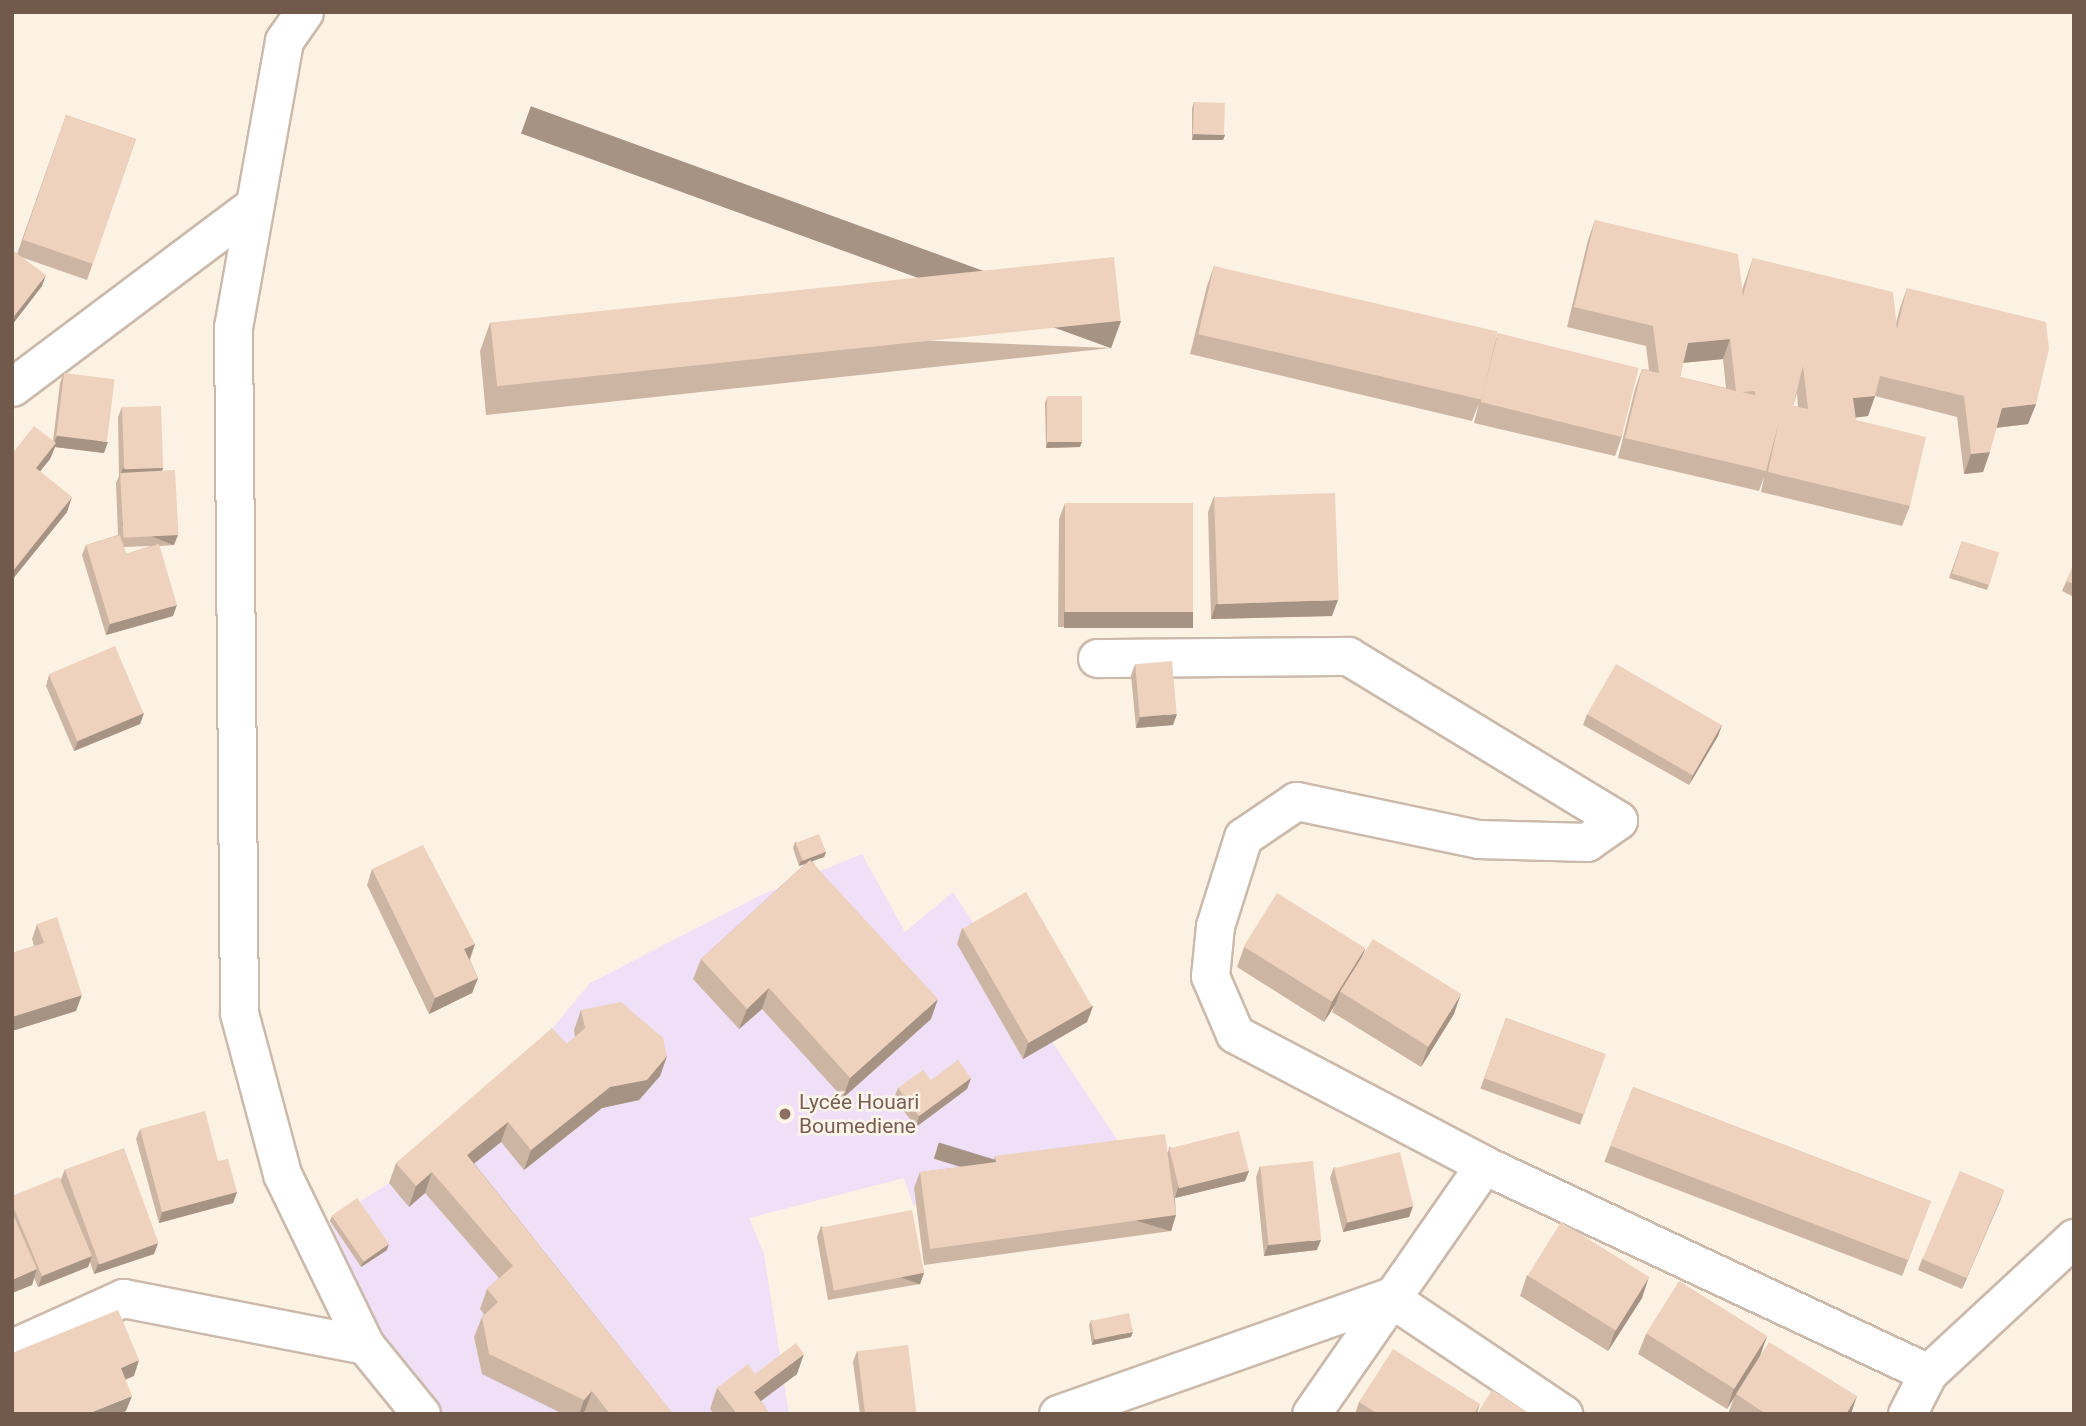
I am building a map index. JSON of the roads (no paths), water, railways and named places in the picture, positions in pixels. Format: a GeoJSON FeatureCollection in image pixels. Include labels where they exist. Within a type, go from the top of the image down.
{"type":"FeatureCollection","features":[{"type":"Feature","properties":{"kind":"street"},"geometry":{"type":"LineString","coordinates":[[304,12],[284,41],[252,207],[233,326],[239,1013],[282,1174],[365,1345],[421,1414]]}},
{"type":"Feature","properties":{"kind":"street"},"geometry":{"type":"LineString","coordinates":[[12,387],[252,207]]}},
{"type":"Feature","properties":{"kind":"street"},"geometry":{"type":"LineString","coordinates":[[1097,658],[1348,656],[1618,820],[1587,842],[1478,839],[1296,801],[1243,837],[1232,860],[1210,976],[1235,1034],[1484,1165],[1928,1373]]}},
{"type":"Feature","properties":{"kind":"street"},"geometry":{"type":"LineString","coordinates":[[1311,1414],[1389,1297],[1484,1165]]}},
{"type":"Feature","properties":{"kind":"street"},"geometry":{"type":"LineString","coordinates":[[1907,1414],[1928,1373],[2074,1238]]}},
{"type":"Feature","properties":{"kind":"street"},"geometry":{"type":"LineString","coordinates":[[1058,1414],[1389,1297]]}},
{"type":"Feature","properties":{"kind":"street"},"geometry":{"type":"LineString","coordinates":[[1389,1297],[1563,1414]]}},
{"type":"Feature","properties":{"kind":"street"},"geometry":{"type":"LineString","coordinates":[[12,1348],[123,1298],[365,1345]]}},
{"type":"Feature","properties":{"kind":"place","name":"Lycée Houari Boumediene"},"geometry":{"type":"Point","coordinates":[785,1114]}}]}
